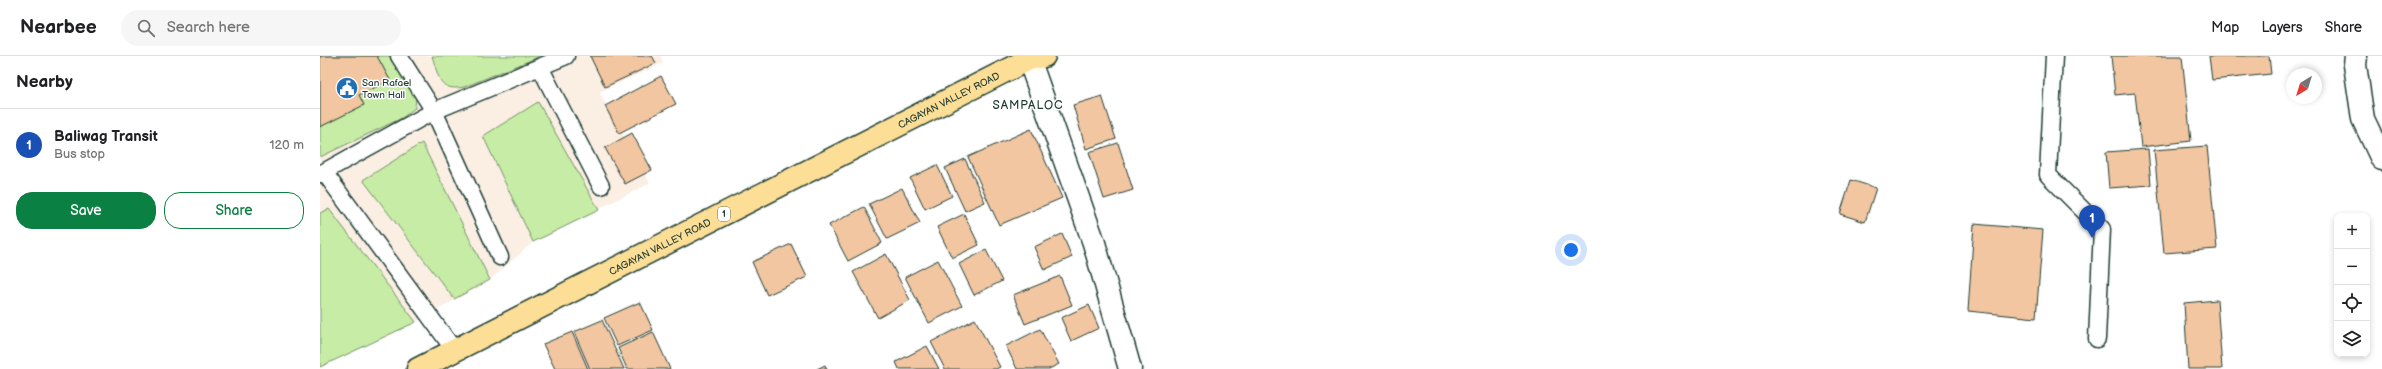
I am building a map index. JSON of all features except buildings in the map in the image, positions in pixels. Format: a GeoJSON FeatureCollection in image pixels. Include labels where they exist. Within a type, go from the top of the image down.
{"type":"FeatureCollection","features":[{"type":"Feature","properties":{"kind":"highway","name":"CAGAYAN VALLEY ROAD"},"geometry":{"type":"LineString","coordinates":[[418,369],[1034,57]]}},
{"type":"Feature","properties":{"kind":"street"},"geometry":{"type":"LineString","coordinates":[[2356,56],[2355,65],[2363,119],[2382,159]]}},
{"type":"Feature","properties":{"kind":"street"},"geometry":{"type":"LineString","coordinates":[[1034,57],[1094,243],[1130,369]]}},
{"type":"Feature","properties":{"kind":"lane"},"geometry":{"type":"LineString","coordinates":[[399,56],[434,111],[500,257]]}},
{"type":"Feature","properties":{"kind":"lane"},"geometry":{"type":"LineString","coordinates":[[455,351],[322,172],[434,111],[566,56]]}},
{"type":"Feature","properties":{"kind":"lane"},"geometry":{"type":"LineString","coordinates":[[2054,56],[2048,175],[2102,229],[2097,339]]}},
{"type":"Feature","properties":{"kind":"lane"},"geometry":{"type":"LineString","coordinates":[[540,67],[601,186]]}},
{"type":"Feature","properties":{"kind":"shaded area"},"geometry":{"type":"Polygon","coordinates":[[[320,56],[660,56],[663,63],[599,92],[650,183],[533,242],[490,280],[416,322],[320,367],[320,56]]]}},
{"type":"Feature","properties":{"kind":"green space"},"geometry":{"type":"Polygon","coordinates":[[[320,56],[396,56],[416,97],[415,108],[402,118],[320,157],[320,56]]]}},
{"type":"Feature","properties":{"kind":"green space"},"geometry":{"type":"Polygon","coordinates":[[[432,56],[541,56],[464,87],[455,88],[444,85],[441,81],[432,56]]]}},
{"type":"Feature","properties":{"kind":"green space"},"geometry":{"type":"Polygon","coordinates":[[[538,102],[599,210],[533,242],[483,136],[538,102]]]}},
{"type":"Feature","properties":{"kind":"green space"},"geometry":{"type":"Polygon","coordinates":[[[422,143],[490,280],[454,299],[363,180],[422,143]]]}},
{"type":"Feature","properties":{"kind":"green space"},"geometry":{"type":"Polygon","coordinates":[[[329,209],[416,322],[320,367],[320,213],[329,209]]]}},
{"type":"Feature","properties":{"kind":"place","name":"San Rafael Town Hall"},"geometry":{"type":"Point","coordinates":[347,88]}},
{"type":"Feature","properties":{"kind":"place","name":"Baliwag Transit"},"geometry":{"type":"Point","coordinates":[2092,238]}},
{"type":"Feature","properties":{"kind":"district","name":"SAMPALOC"},"geometry":{"type":"Point","coordinates":[1028,105]}}]}
